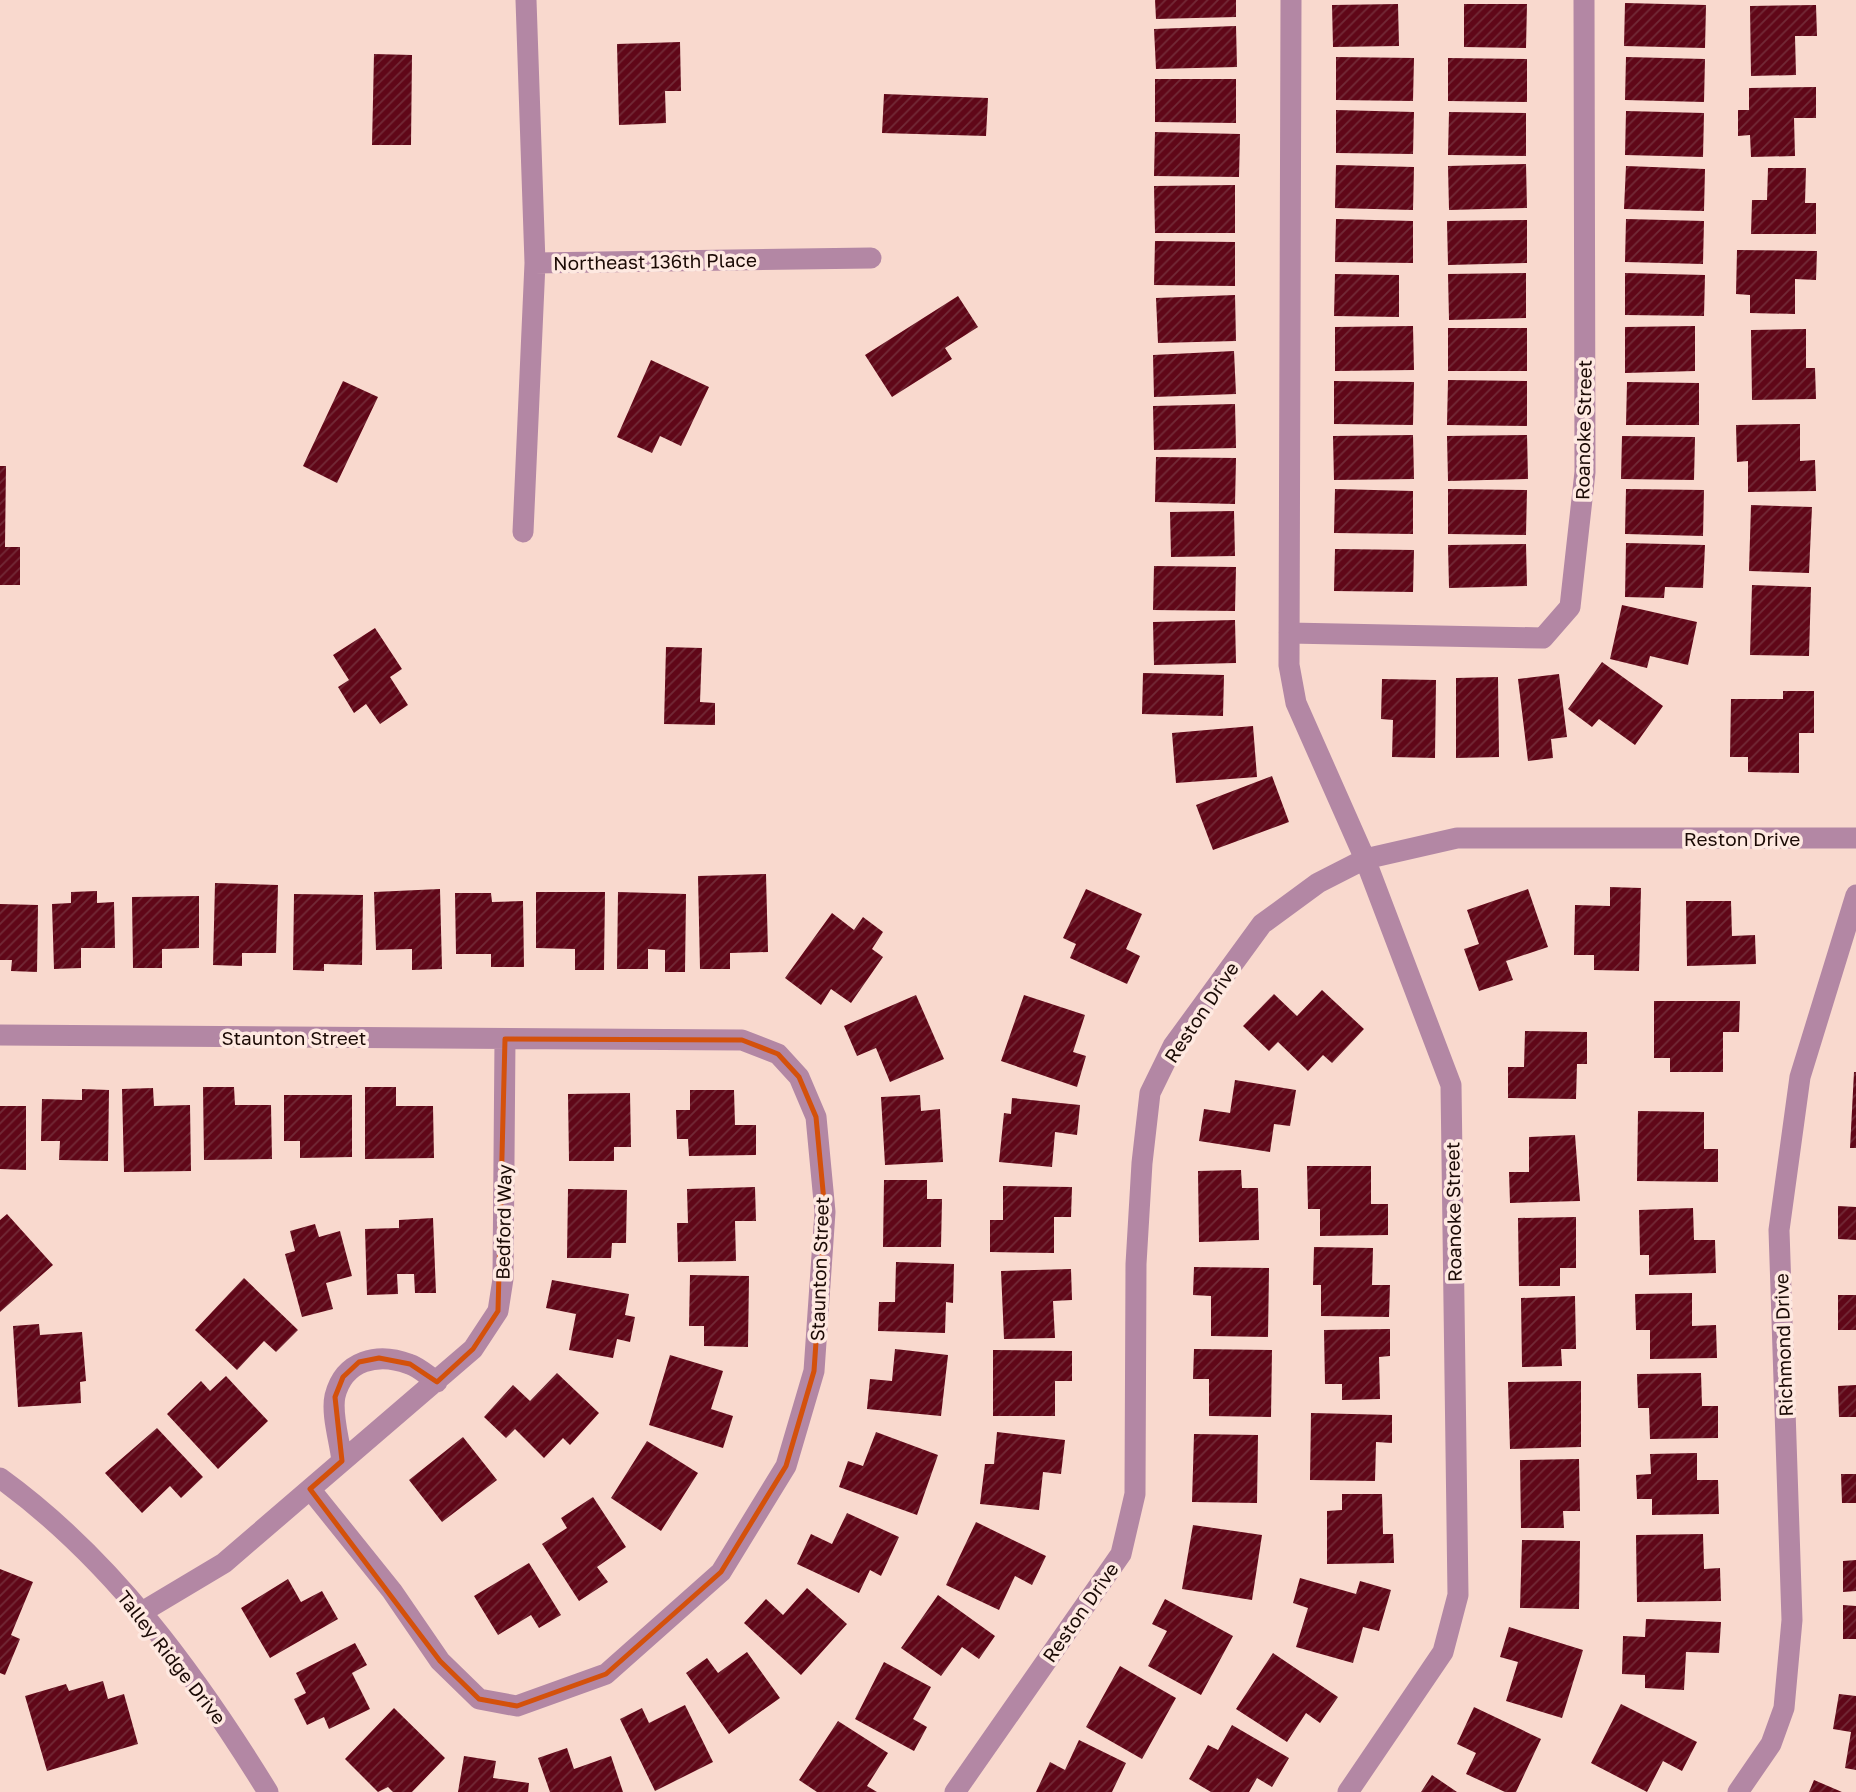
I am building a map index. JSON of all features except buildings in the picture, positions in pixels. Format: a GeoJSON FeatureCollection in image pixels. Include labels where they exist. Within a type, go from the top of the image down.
{"type":"FeatureCollection","features":[{"type":"Feature","properties":{"kind":"street","name":"Northeast 136th Place"},"geometry":{"type":"LineString","coordinates":[[526,0],[535,263],[871,258]]}},
{"type":"Feature","properties":{"kind":"street","name":"Roanoke Street"},"geometry":{"type":"LineString","coordinates":[[1291,0],[1289,665],[1296,703],[1365,859],[1451,1085],[1458,1595],[1443,1652],[1348,1792]]}},
{"type":"Feature","properties":{"kind":"street","name":"Roanoke Street"},"geometry":{"type":"LineString","coordinates":[[1289,633],[1543,638],[1570,607],[1585,472],[1584,0]]}},
{"type":"Feature","properties":{"kind":"street"},"geometry":{"type":"LineString","coordinates":[[523,532],[535,263]]}},
{"type":"Feature","properties":{"kind":"street","name":"Reston Drive"},"geometry":{"type":"LineString","coordinates":[[955,1792],[1121,1554],[1135,1494],[1136,1264],[1142,1164],[1150,1093],[1174,1046],[1262,923],[1318,883],[1365,859],[1457,838],[1856,838]]}},
{"type":"Feature","properties":{"kind":"street","name":"Richmond Drive"},"geometry":{"type":"LineString","coordinates":[[1738,1792],[1771,1744],[1784,1708],[1792,1620],[1779,1230],[1800,1077],[1856,895]]}},
{"type":"Feature","properties":{"kind":"street","name":"Staunton Street"},"geometry":{"type":"LineString","coordinates":[[0,1035],[742,1040],[778,1054],[799,1077],[816,1117],[825,1212],[814,1371],[786,1466],[721,1572],[606,1674],[517,1706],[479,1699],[440,1661],[392,1591],[310,1489]]}},
{"type":"Feature","properties":{"kind":"street","name":"Bedford Way"},"geometry":{"type":"LineString","coordinates":[[142,1612],[224,1563],[473,1349],[498,1311],[503,1279],[505,1039]]}},
{"type":"Feature","properties":{"kind":"street"},"geometry":{"type":"LineString","coordinates":[[342,1461],[335,1397],[343,1377],[359,1362],[379,1358],[410,1364],[437,1382]]}},
{"type":"Feature","properties":{"kind":"street","name":"Talley Ridge Drive"},"geometry":{"type":"LineString","coordinates":[[0,1478],[41,1508],[142,1612],[219,1713],[268,1792]]}},
{"type":"Feature","properties":{"kind":"highlighted area"},"geometry":{"type":"Polygon","coordinates":[[[505,1039],[742,1040],[778,1054],[799,1077],[816,1117],[825,1212],[814,1371],[786,1466],[721,1572],[606,1674],[517,1706],[479,1699],[440,1661],[310,1489],[342,1461],[335,1397],[343,1377],[359,1362],[379,1358],[410,1364],[437,1382],[473,1349],[498,1311],[505,1039]]]}}]}
